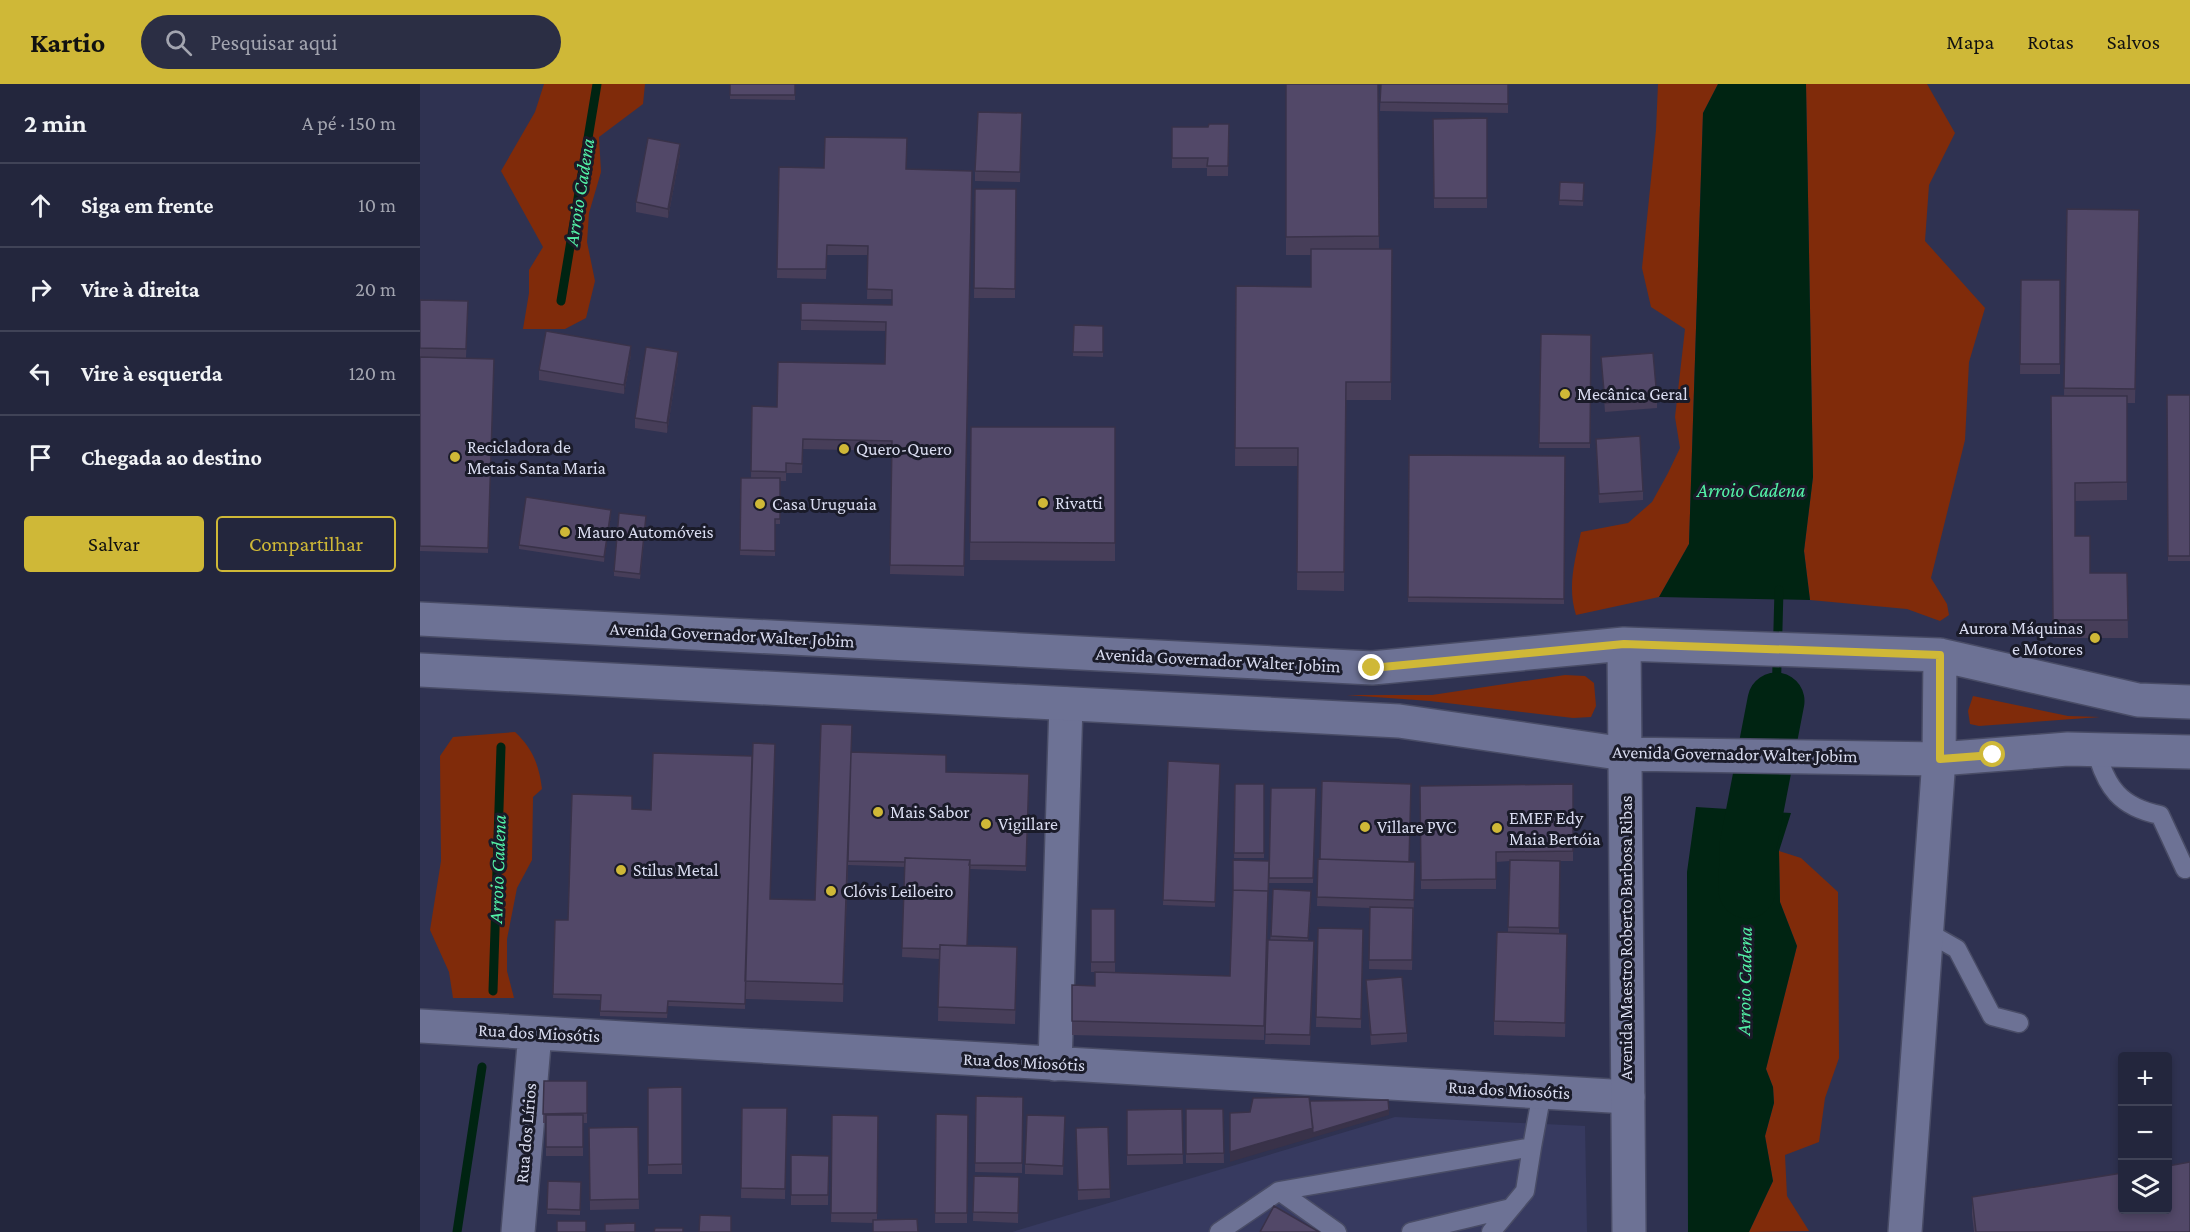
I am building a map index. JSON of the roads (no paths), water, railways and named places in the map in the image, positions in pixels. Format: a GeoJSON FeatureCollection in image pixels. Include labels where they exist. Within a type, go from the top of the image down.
{"type":"FeatureCollection","features":[{"type":"Feature","properties":{"kind":"main road","name":"Avenida Governador Walter Jobim"},"geometry":{"type":"LineString","coordinates":[[420,619],[1372,668],[1624,644],[1940,655],[2138,700],[2190,702]]}},
{"type":"Feature","properties":{"kind":"main road","name":"Avenida Maestro Roberto Barbosa Ribas"},"geometry":{"type":"LineString","coordinates":[[1624,644],[1629,1232]]}},
{"type":"Feature","properties":{"kind":"main road"},"geometry":{"type":"LineString","coordinates":[[1905,1232],[1940,759],[1940,655]]}},
{"type":"Feature","properties":{"kind":"main road","name":"Avenida Governador Walter Jobim"},"geometry":{"type":"LineString","coordinates":[[420,670],[1399,721],[1625,754],[1940,759],[2068,749],[2190,752]]}},
{"type":"Feature","properties":{"kind":"main road"},"geometry":{"type":"LineString","coordinates":[[1055,1064],[1066,704]]}},
{"type":"Feature","properties":{"kind":"main road","name":"Rua dos Miosótis"},"geometry":{"type":"LineString","coordinates":[[420,1026],[1628,1097]]}},
{"type":"Feature","properties":{"kind":"main road","name":"Rua dos Lírios"},"geometry":{"type":"LineString","coordinates":[[518,1232],[535,1033]]}},
{"type":"Feature","properties":{"kind":"lane"},"geometry":{"type":"LineString","coordinates":[[2096,750],[2103,777],[2120,798],[2146,812],[2160,815],[2185,868]]}},
{"type":"Feature","properties":{"kind":"lane"},"geometry":{"type":"LineString","coordinates":[[1927,932],[1957,949],[1992,1016],[2019,1023]]}},
{"type":"Feature","properties":{"kind":"lane"},"geometry":{"type":"LineString","coordinates":[[1491,1232],[1525,1191],[1542,1092]]}},
{"type":"Feature","properties":{"kind":"lane"},"geometry":{"type":"LineString","coordinates":[[1219,1232],[1279,1191],[1532,1147]]}},
{"type":"Feature","properties":{"kind":"lane"},"geometry":{"type":"LineString","coordinates":[[1279,1191],[1337,1232]]}},
{"type":"Feature","properties":{"kind":"lane"},"geometry":{"type":"LineString","coordinates":[[1411,1232],[1511,1208]]}},
{"type":"Feature","properties":{"kind":"water","name":"Arroio Cadena"},"geometry":{"type":"Polygon","coordinates":[[[1718,84],[1806,84],[1813,477],[1804,551],[1810,600],[1659,597],[1689,544],[1703,113],[1718,84]]]}},
{"type":"Feature","properties":{"kind":"water","name":"Arroio Cadena"},"geometry":{"type":"Polygon","coordinates":[[[1696,807],[1791,813],[1779,851],[1780,902],[1797,946],[1766,1069],[1773,1087],[1774,1103],[1765,1136],[1773,1181],[1749,1232],[1688,1232],[1687,872],[1696,807]]]}},
{"type":"Feature","properties":{"kind":"waterway","name":"Arroio Cadena"},"geometry":{"type":"LineString","coordinates":[[561,301],[597,84]]}},
{"type":"Feature","properties":{"kind":"waterway","name":"Arroio Cadena"},"geometry":{"type":"LineString","coordinates":[[1776,701],[1779,590]]}},
{"type":"Feature","properties":{"kind":"waterway","name":"Arroio Cadena"},"geometry":{"type":"LineString","coordinates":[[1747,890],[1748,846],[1776,701]]}},
{"type":"Feature","properties":{"kind":"waterway","name":"Arroio Cadena"},"geometry":{"type":"LineString","coordinates":[[493,991],[501,747]]}},
{"type":"Feature","properties":{"kind":"waterway","name":"Arroio Cadena"},"geometry":{"type":"LineString","coordinates":[[457,1232],[482,1067]]}},
{"type":"Feature","properties":{"kind":"place","name":"Mecânica Geral"},"geometry":{"type":"Point","coordinates":[1565,394]}},
{"type":"Feature","properties":{"kind":"place","name":"Quero-Quero"},"geometry":{"type":"Point","coordinates":[844,449]}},
{"type":"Feature","properties":{"kind":"place","name":"Recicladora de Metais Santa Maria"},"geometry":{"type":"Point","coordinates":[455,457]}},
{"type":"Feature","properties":{"kind":"place","name":"Rivatti"},"geometry":{"type":"Point","coordinates":[1043,503]}},
{"type":"Feature","properties":{"kind":"place","name":"Casa Uruguaia"},"geometry":{"type":"Point","coordinates":[760,504]}},
{"type":"Feature","properties":{"kind":"place","name":"Mauro Automóveis"},"geometry":{"type":"Point","coordinates":[565,532]}},
{"type":"Feature","properties":{"kind":"place","name":"Aurora Máquinas e Motores"},"geometry":{"type":"Point","coordinates":[2095,638]}},
{"type":"Feature","properties":{"kind":"place","name":"Mais Sabor"},"geometry":{"type":"Point","coordinates":[878,812]}},
{"type":"Feature","properties":{"kind":"place","name":"Vigillare"},"geometry":{"type":"Point","coordinates":[986,824]}},
{"type":"Feature","properties":{"kind":"place","name":"Villare PVC"},"geometry":{"type":"Point","coordinates":[1365,827]}},
{"type":"Feature","properties":{"kind":"place","name":"EMEF Edy Maia Bertóia"},"geometry":{"type":"Point","coordinates":[1497,828]}},
{"type":"Feature","properties":{"kind":"place","name":"Stilus Metal"},"geometry":{"type":"Point","coordinates":[621,870]}},
{"type":"Feature","properties":{"kind":"place","name":"Clóvis Leiloeiro"},"geometry":{"type":"Point","coordinates":[831,891]}}]}
